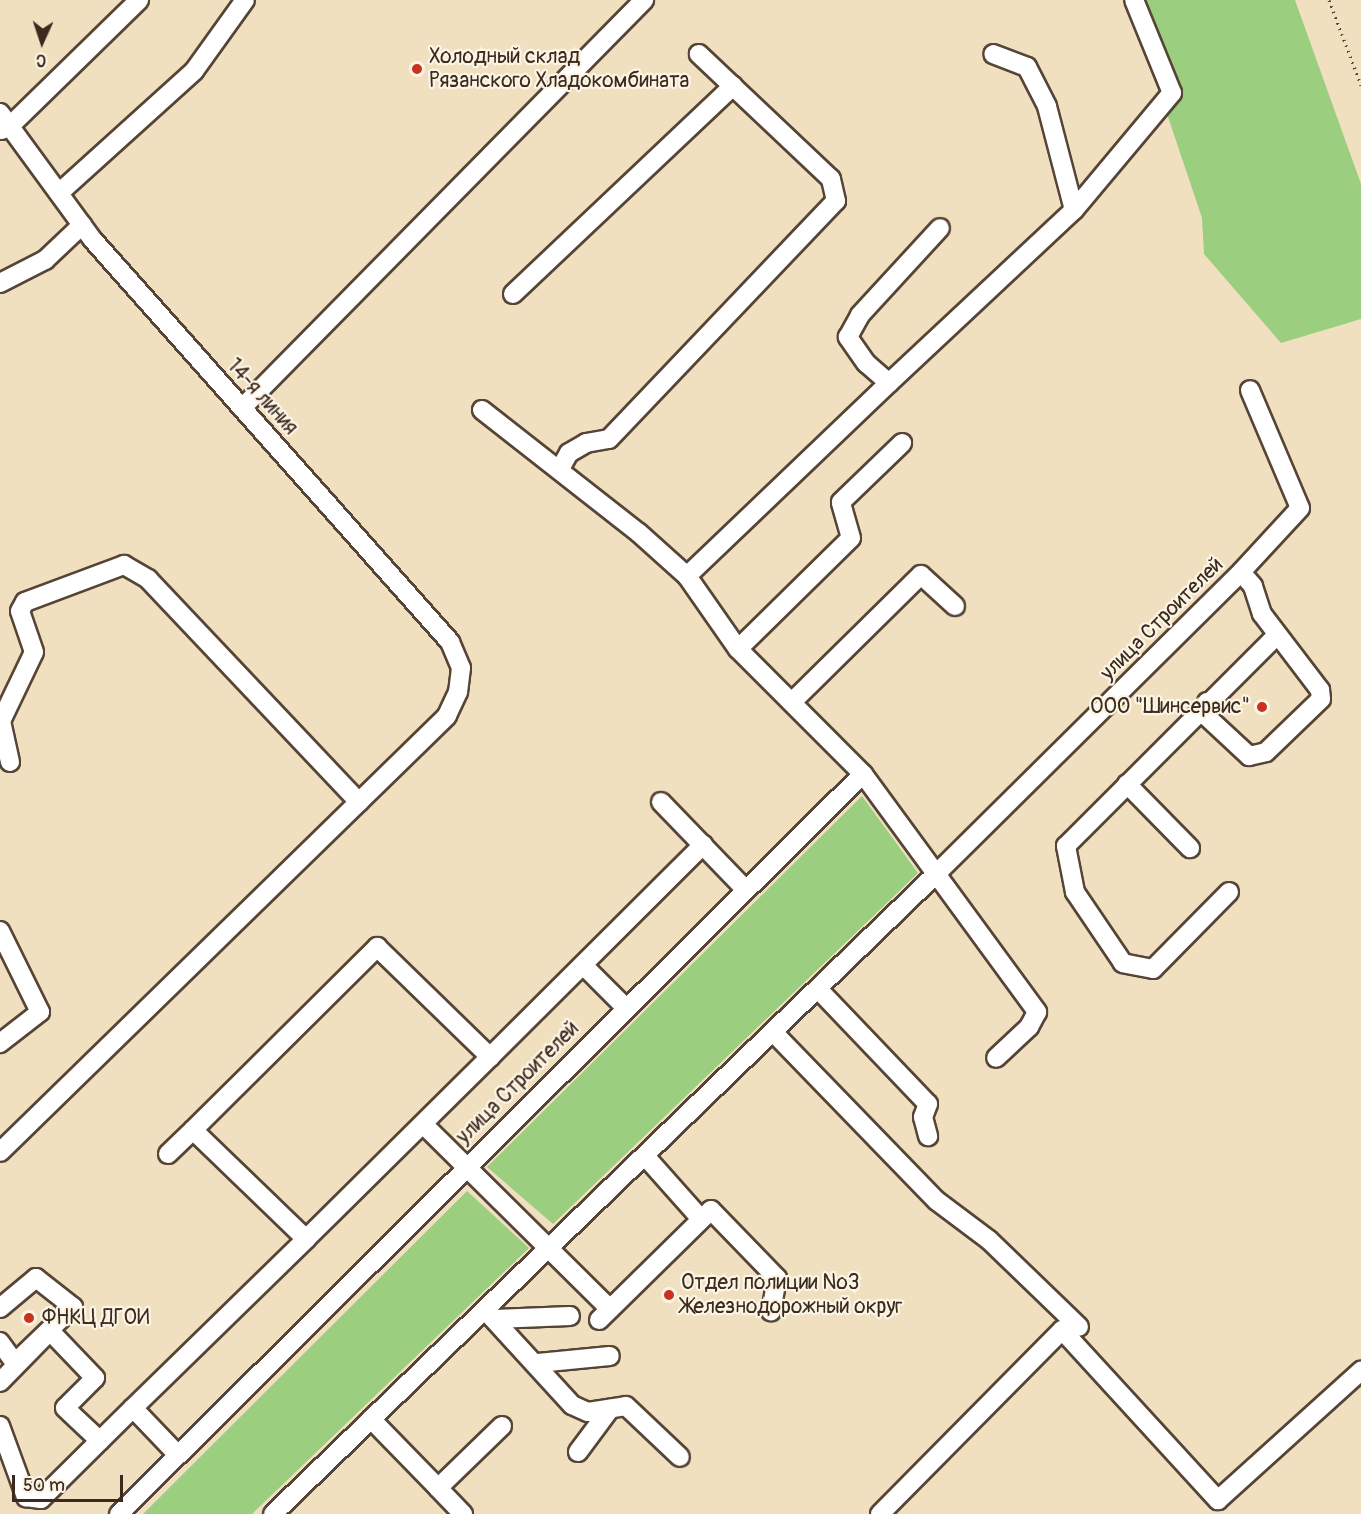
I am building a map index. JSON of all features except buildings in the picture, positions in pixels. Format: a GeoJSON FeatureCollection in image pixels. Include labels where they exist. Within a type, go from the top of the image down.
{"type":"FeatureCollection","features":[{"type":"Feature","properties":{"kind":"street"},"geometry":{"type":"LineString","coordinates":[[4,123],[139,0]]}},
{"type":"Feature","properties":{"kind":"street"},"geometry":{"type":"LineString","coordinates":[[59,193],[195,71],[245,0]]}},
{"type":"Feature","properties":{"kind":"street"},"geometry":{"type":"LineString","coordinates":[[242,408],[644,0]]}},
{"type":"Feature","properties":{"kind":"street"},"geometry":{"type":"LineString","coordinates":[[687,576],[1074,210],[1172,93],[1134,0]]}},
{"type":"Feature","properties":{"kind":"street"},"geometry":{"type":"LineString","coordinates":[[560,469],[569,453],[586,443],[609,439],[836,201],[831,179],[699,54]]}},
{"type":"Feature","properties":{"kind":"street"},"geometry":{"type":"LineString","coordinates":[[993,54],[1027,67],[1047,106],[1074,210]]}},
{"type":"Feature","properties":{"kind":"street"},"geometry":{"type":"LineString","coordinates":[[517,298],[737,90]]}},
{"type":"Feature","properties":{"kind":"street","name":"14-я линия"},"geometry":{"type":"LineString","coordinates":[[4,123],[82,225],[450,642],[461,668],[458,692],[447,716],[359,802]]}},
{"type":"Feature","properties":{"kind":"street"},"geometry":{"type":"LineString","coordinates":[[0,283],[45,260],[82,225]]}},
{"type":"Feature","properties":{"kind":"street"},"geometry":{"type":"LineString","coordinates":[[889,383],[866,363],[848,337],[860,315],[940,228]]}},
{"type":"Feature","properties":{"kind":"street","name":"улица Строителей"},"geometry":{"type":"LineString","coordinates":[[550,1247],[936,874],[1241,572],[1300,508],[1250,390]]}},
{"type":"Feature","properties":{"kind":"street"},"geometry":{"type":"LineString","coordinates":[[482,410],[560,469],[687,576],[738,649],[863,774],[1037,1012],[1029,1027],[996,1058]]}},
{"type":"Feature","properties":{"kind":"street"},"geometry":{"type":"LineString","coordinates":[[738,649],[851,538],[841,502],[902,443]]}},
{"type":"Feature","properties":{"kind":"street"},"geometry":{"type":"LineString","coordinates":[[0,1152],[359,802],[148,579],[124,566],[25,602],[20,611],[34,652],[1,721],[10,762]]}},
{"type":"Feature","properties":{"kind":"street"},"geometry":{"type":"LineString","coordinates":[[1207,702],[1206,716],[1249,756],[1266,752],[1321,699],[1320,690],[1262,614],[1253,586],[1241,572]]}},
{"type":"Feature","properties":{"kind":"street"},"geometry":{"type":"LineString","coordinates":[[792,702],[921,575],[956,606]]}},
{"type":"Feature","properties":{"kind":"street"},"geometry":{"type":"LineString","coordinates":[[1229,892],[1153,969],[1123,963],[1075,892],[1066,846],[1207,702],[1277,635]]}},
{"type":"Feature","properties":{"kind":"street","name":"улица Строителей"},"geometry":{"type":"LineString","coordinates":[[119,1514],[176,1453],[863,774]]}},
{"type":"Feature","properties":{"kind":"street"},"geometry":{"type":"LineString","coordinates":[[1127,784],[1190,848]]}},
{"type":"Feature","properties":{"kind":"street"},"geometry":{"type":"LineString","coordinates":[[661,802],[746,890]]}},
{"type":"Feature","properties":{"kind":"street"},"geometry":{"type":"LineString","coordinates":[[0,1426],[26,1497],[41,1499],[703,845]]}},
{"type":"Feature","properties":{"kind":"street"},"geometry":{"type":"LineString","coordinates":[[0,931],[40,1012],[0,1043]]}},
{"type":"Feature","properties":{"kind":"street"},"geometry":{"type":"LineString","coordinates":[[168,1154],[377,947],[490,1057]]}},
{"type":"Feature","properties":{"kind":"street"},"geometry":{"type":"LineString","coordinates":[[583,965],[627,1008]]}},
{"type":"Feature","properties":{"kind":"street"},"geometry":{"type":"LineString","coordinates":[[818,988],[928,1104],[923,1117],[928,1136]]}},
{"type":"Feature","properties":{"kind":"street"},"geometry":{"type":"LineString","coordinates":[[773,1032],[937,1201],[989,1240],[1079,1327]]}},
{"type":"Feature","properties":{"kind":"street"},"geometry":{"type":"LineString","coordinates":[[423,1124],[550,1247],[604,1314],[711,1210],[777,1278],[771,1311]]}},
{"type":"Feature","properties":{"kind":"street"},"geometry":{"type":"LineString","coordinates":[[193,1130],[306,1239]]}},
{"type":"Feature","properties":{"kind":"street"},"geometry":{"type":"LineString","coordinates":[[645,1156],[701,1219]]}},
{"type":"Feature","properties":{"kind":"street"},"geometry":{"type":"LineString","coordinates":[[273,1514],[371,1419],[490,1314],[550,1247]]}},
{"type":"Feature","properties":{"kind":"street"},"geometry":{"type":"LineString","coordinates":[[0,1382],[15,1364],[73,1307],[36,1278],[1,1303]]}},
{"type":"Feature","properties":{"kind":"street"},"geometry":{"type":"LineString","coordinates":[[490,1314],[570,1316]]}},
{"type":"Feature","properties":{"kind":"street"},"geometry":{"type":"LineString","coordinates":[[490,1314],[537,1363],[572,1405],[588,1412],[626,1406],[680,1457]]}},
{"type":"Feature","properties":{"kind":"street"},"geometry":{"type":"LineString","coordinates":[[880,1514],[1062,1330],[1218,1500],[1361,1371]]}},
{"type":"Feature","properties":{"kind":"street"},"geometry":{"type":"LineString","coordinates":[[15,1364],[50,1331],[95,1378],[65,1408],[100,1442]]}},
{"type":"Feature","properties":{"kind":"street"},"geometry":{"type":"LineString","coordinates":[[0,1342],[15,1364]]}},
{"type":"Feature","properties":{"kind":"street"},"geometry":{"type":"LineString","coordinates":[[537,1363],[610,1356]]}},
{"type":"Feature","properties":{"kind":"street"},"geometry":{"type":"LineString","coordinates":[[134,1408],[176,1453]]}},
{"type":"Feature","properties":{"kind":"street"},"geometry":{"type":"LineString","coordinates":[[578,1452],[610,1408]]}},
{"type":"Feature","properties":{"kind":"street"},"geometry":{"type":"LineString","coordinates":[[371,1419],[463,1514]]}},
{"type":"Feature","properties":{"kind":"street"},"geometry":{"type":"LineString","coordinates":[[438,1488],[502,1426]]}},
{"type":"Feature","properties":{"kind":"path"},"geometry":{"type":"LineString","coordinates":[[1329,0],[1361,85]]}},
{"type":"Feature","properties":{"kind":"green space"},"geometry":{"type":"Polygon","coordinates":[[[1123,0],[1295,0],[1361,184],[1361,319],[1281,343],[1204,254],[1202,218],[1164,105],[1123,0]]]}},
{"type":"Feature","properties":{"kind":"green space"},"geometry":{"type":"Polygon","coordinates":[[[862,796],[918,873],[553,1224],[487,1167],[862,796]]]}},
{"type":"Feature","properties":{"kind":"green space"},"geometry":{"type":"Polygon","coordinates":[[[467,1191],[529,1248],[252,1514],[143,1514],[467,1191]]]}},
{"type":"Feature","properties":{"kind":"place","name":"Холодный склад Рязанского Хладокомбината"},"geometry":{"type":"Point","coordinates":[417,69]}},
{"type":"Feature","properties":{"kind":"place","name":"ООО \"Шинсервис\""},"geometry":{"type":"Point","coordinates":[1262,707]}},
{"type":"Feature","properties":{"kind":"place","name":"Отдел полиции №3 Железнодорожный округ"},"geometry":{"type":"Point","coordinates":[669,1295]}},
{"type":"Feature","properties":{"kind":"place","name":"ФНКЦ ДГОИ"},"geometry":{"type":"Point","coordinates":[29,1318]}}]}
